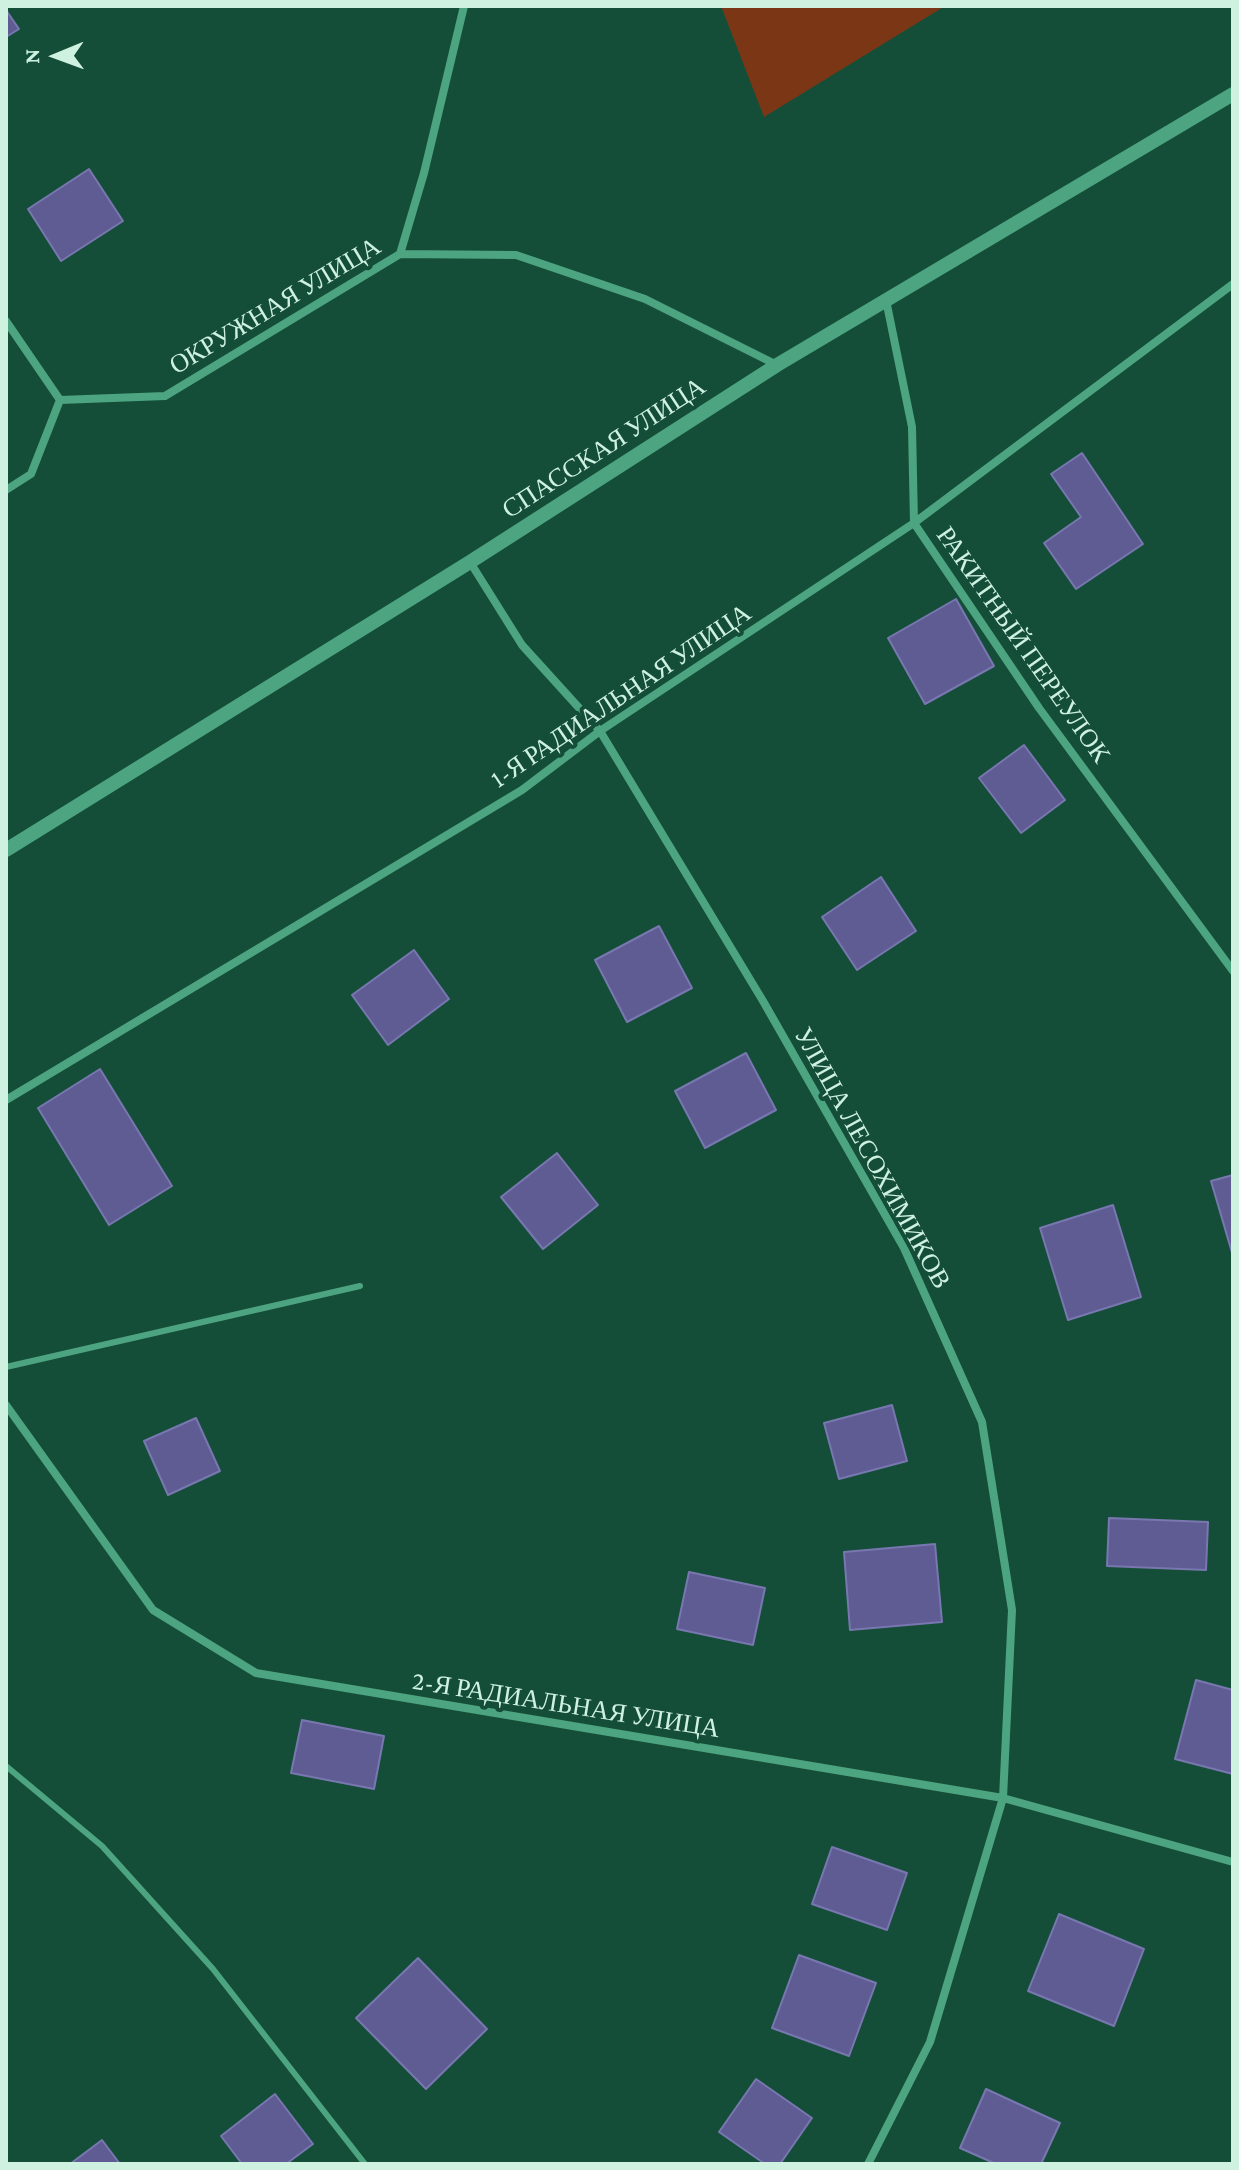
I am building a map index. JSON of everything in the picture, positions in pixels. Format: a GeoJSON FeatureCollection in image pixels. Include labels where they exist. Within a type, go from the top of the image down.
{"type":"FeatureCollection","features":[{"type":"Feature","properties":{"kind":"street","name":"ОКРУЖНАЯ УЛИЦА"},"geometry":{"type":"LineString","coordinates":[[60,400],[165,396],[400,254],[424,173],[464,6]]}},
{"type":"Feature","properties":{"kind":"street","name":"СПАССКАЯ УЛИЦА"},"geometry":{"type":"LineString","coordinates":[[6,850],[470,562],[777,365],[1233,94]]}},
{"type":"Feature","properties":{"kind":"street"},"geometry":{"type":"LineString","coordinates":[[400,254],[516,255],[645,299],[777,365]]}},
{"type":"Feature","properties":{"kind":"street","name":"1-Я РАДИАЛЬНАЯ УЛИЦА"},"geometry":{"type":"LineString","coordinates":[[6,1100],[522,790],[600,731],[914,523],[1233,284]]}},
{"type":"Feature","properties":{"kind":"street","name":"РАКИТНЫЙ ПЕРЕУЛОК"},"geometry":{"type":"LineString","coordinates":[[886,300],[912,427],[914,523],[1039,708],[1233,971]]}},
{"type":"Feature","properties":{"kind":"street"},"geometry":{"type":"LineString","coordinates":[[6,321],[60,400],[31,474],[6,490]]}},
{"type":"Feature","properties":{"kind":"street","name":"УЛИЦА ЛЕСОХИМИКОВ"},"geometry":{"type":"LineString","coordinates":[[470,562],[522,645],[600,731],[763,1001],[904,1248],[982,1422],[1012,1610],[1003,1798],[930,2042],[868,2164]]}},
{"type":"Feature","properties":{"kind":"street","name":"2-Я РАДИАЛЬНАЯ УЛИЦА"},"geometry":{"type":"LineString","coordinates":[[6,1405],[153,1610],[256,1673],[1003,1798],[1233,1862]]}},
{"type":"Feature","properties":{"kind":"lane"},"geometry":{"type":"LineString","coordinates":[[6,1367],[360,1286]]}},
{"type":"Feature","properties":{"kind":"lane"},"geometry":{"type":"LineString","coordinates":[[6,1766],[113,1857],[213,1969],[365,2164]]}},
{"type":"Feature","properties":{"kind":"shaded area"},"geometry":{"type":"Polygon","coordinates":[[[721,6],[945,6],[764,117],[721,6]]]}},
{"type":"Feature","properties":{"kind":"building"},"geometry":{"type":"Polygon","coordinates":[[[6,10],[19,29],[6,37],[6,10]]]}},
{"type":"Feature","properties":{"kind":"building"},"geometry":{"type":"Polygon","coordinates":[[[89,169],[123,221],[61,261],[28,209],[89,169]]]}},
{"type":"Feature","properties":{"kind":"building"},"geometry":{"type":"Polygon","coordinates":[[[1082,453],[1143,544],[1076,589],[1044,543],[1081,517],[1051,474],[1082,453]]]}},
{"type":"Feature","properties":{"kind":"building"},"geometry":{"type":"Polygon","coordinates":[[[956,599],[994,666],[925,704],[888,638],[956,599]]]}},
{"type":"Feature","properties":{"kind":"building"},"geometry":{"type":"Polygon","coordinates":[[[1024,745],[1065,800],[1021,833],[979,778],[1024,745]]]}},
{"type":"Feature","properties":{"kind":"building"},"geometry":{"type":"Polygon","coordinates":[[[881,877],[916,931],[857,970],[822,917],[881,877]]]}},
{"type":"Feature","properties":{"kind":"building"},"geometry":{"type":"Polygon","coordinates":[[[659,926],[692,988],[627,1022],[595,960],[659,926]]]}},
{"type":"Feature","properties":{"kind":"building"},"geometry":{"type":"Polygon","coordinates":[[[414,950],[449,999],[388,1045],[352,995],[414,950]]]}},
{"type":"Feature","properties":{"kind":"building"},"geometry":{"type":"Polygon","coordinates":[[[746,1053],[776,1110],[705,1148],[675,1091],[746,1053]]]}},
{"type":"Feature","properties":{"kind":"building"},"geometry":{"type":"Polygon","coordinates":[[[100,1069],[172,1186],[109,1225],[38,1108],[100,1069]]]}},
{"type":"Feature","properties":{"kind":"building"},"geometry":{"type":"Polygon","coordinates":[[[557,1153],[598,1205],[543,1249],[501,1197],[557,1153]]]}},
{"type":"Feature","properties":{"kind":"building"},"geometry":{"type":"Polygon","coordinates":[[[1233,1175],[1233,1256],[1211,1181],[1233,1175]]]}},
{"type":"Feature","properties":{"kind":"building"},"geometry":{"type":"Polygon","coordinates":[[[1113,1205],[1141,1297],[1068,1320],[1040,1228],[1113,1205]]]}},
{"type":"Feature","properties":{"kind":"building"},"geometry":{"type":"Polygon","coordinates":[[[892,1405],[907,1461],[839,1479],[824,1423],[892,1405]]]}},
{"type":"Feature","properties":{"kind":"building"},"geometry":{"type":"Polygon","coordinates":[[[196,1418],[220,1471],[168,1495],[144,1441],[196,1418]]]}},
{"type":"Feature","properties":{"kind":"building"},"geometry":{"type":"Polygon","coordinates":[[[1109,1518],[1208,1522],[1206,1570],[1107,1566],[1109,1518]]]}},
{"type":"Feature","properties":{"kind":"building"},"geometry":{"type":"Polygon","coordinates":[[[935,1544],[942,1622],[850,1630],[844,1552],[935,1544]]]}},
{"type":"Feature","properties":{"kind":"building"},"geometry":{"type":"Polygon","coordinates":[[[689,1572],[765,1588],[753,1645],[677,1629],[689,1572]]]}},
{"type":"Feature","properties":{"kind":"building"},"geometry":{"type":"Polygon","coordinates":[[[1196,1680],[1233,1690],[1233,1774],[1175,1759],[1196,1680]]]}},
{"type":"Feature","properties":{"kind":"building"},"geometry":{"type":"Polygon","coordinates":[[[302,1720],[384,1736],[374,1789],[291,1773],[302,1720]]]}},
{"type":"Feature","properties":{"kind":"building"},"geometry":{"type":"Polygon","coordinates":[[[832,1847],[907,1873],[887,1930],[812,1904],[832,1847]]]}},
{"type":"Feature","properties":{"kind":"building"},"geometry":{"type":"Polygon","coordinates":[[[1059,1914],[1144,1949],[1114,2026],[1028,1991],[1059,1914]]]}},
{"type":"Feature","properties":{"kind":"building"},"geometry":{"type":"Polygon","coordinates":[[[799,1955],[876,1983],[849,2056],[772,2028],[799,1955]]]}},
{"type":"Feature","properties":{"kind":"building"},"geometry":{"type":"Polygon","coordinates":[[[418,1958],[487,2029],[426,2089],[356,2018],[418,1958]]]}},
{"type":"Feature","properties":{"kind":"building"},"geometry":{"type":"Polygon","coordinates":[[[756,2079],[812,2118],[780,2164],[765,2164],[719,2132],[756,2079]]]}},
{"type":"Feature","properties":{"kind":"building"},"geometry":{"type":"Polygon","coordinates":[[[986,2089],[1060,2123],[1041,2164],[996,2164],[960,2148],[986,2089]]]}},
{"type":"Feature","properties":{"kind":"building"},"geometry":{"type":"Polygon","coordinates":[[[275,2094],[313,2144],[286,2164],[242,2164],[221,2136],[275,2094]]]}},
{"type":"Feature","properties":{"kind":"building"},"geometry":{"type":"Polygon","coordinates":[[[102,2140],[120,2164],[70,2164],[102,2140]]]}}]}
